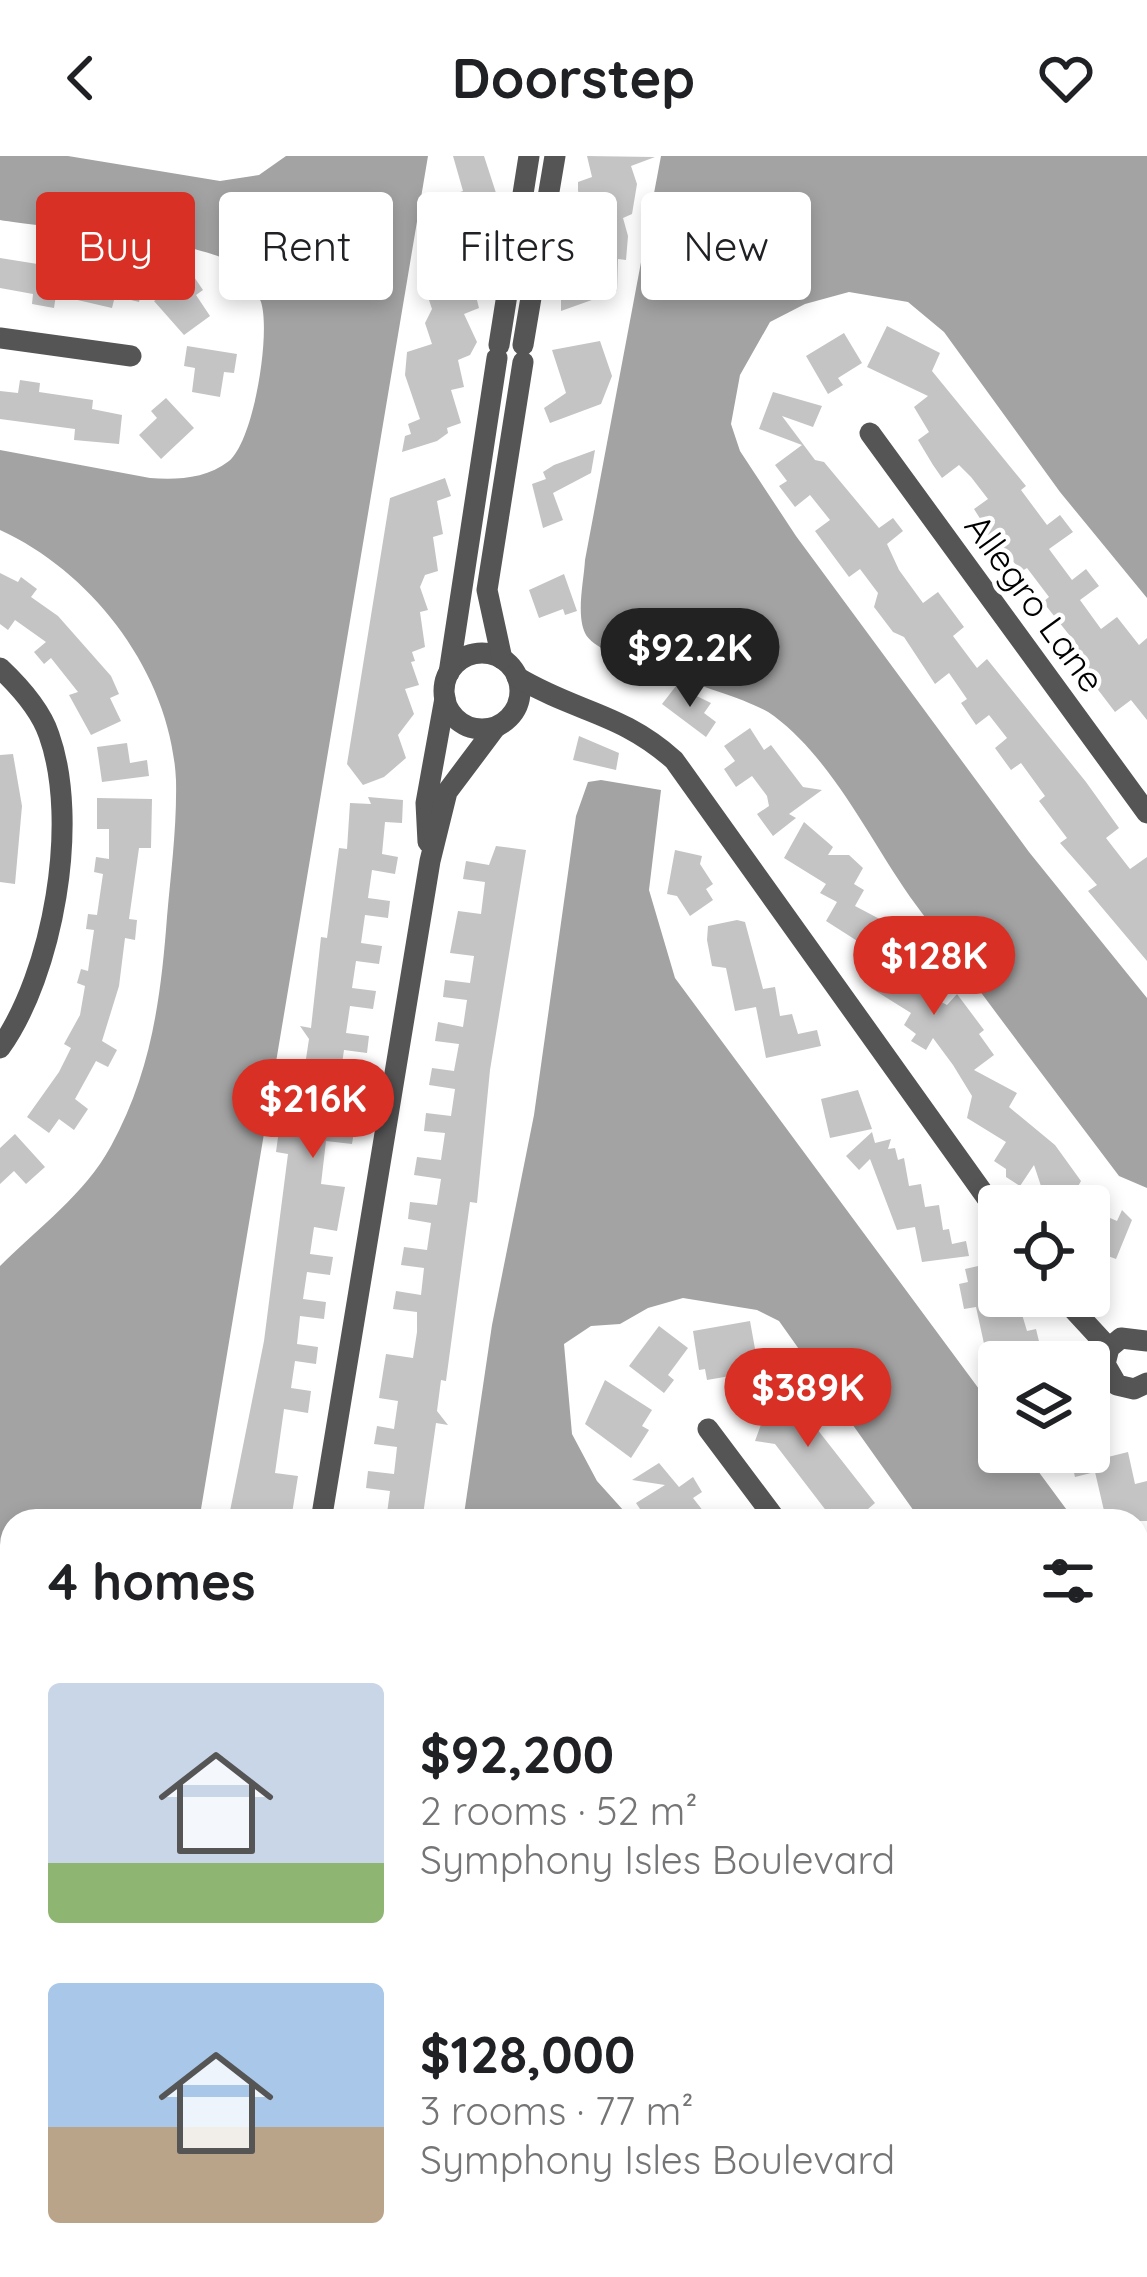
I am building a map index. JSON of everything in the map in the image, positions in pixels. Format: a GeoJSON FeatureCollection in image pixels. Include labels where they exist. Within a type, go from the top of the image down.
{"type":"FeatureCollection","features":[{"type":"Feature","properties":{"kind":"street"},"geometry":{"type":"LineString","coordinates":[[430,861],[426,803],[529,156]]}},
{"type":"Feature","properties":{"kind":"street"},"geometry":{"type":"LineString","coordinates":[[555,156],[487,590],[502,658],[518,677],[564,706],[610,714],[645,734],[674,760],[978,1186]]}},
{"type":"Feature","properties":{"kind":"street"},"geometry":{"type":"LineString","coordinates":[[0,338],[131,356]]}},
{"type":"Feature","properties":{"kind":"street"},"geometry":{"type":"LineString","coordinates":[[498,352],[511,368],[523,354]]}},
{"type":"Feature","properties":{"kind":"street","name":"Allegro Lane"},"geometry":{"type":"LineString","coordinates":[[870,433],[1147,812]]}},
{"type":"Feature","properties":{"kind":"street"},"geometry":{"type":"LineString","coordinates":[[449,673],[478,653],[502,658]]}},
{"type":"Feature","properties":{"kind":"street"},"geometry":{"type":"LineString","coordinates":[[0,668],[48,732],[63,794],[44,952],[23,1016],[0,1048]]}},
{"type":"Feature","properties":{"kind":"street"},"geometry":{"type":"LineString","coordinates":[[323,1509],[430,861],[447,792],[520,697],[518,677]]}},
{"type":"Feature","properties":{"kind":"street"},"geometry":{"type":"LineString","coordinates":[[445,698],[466,726],[564,706]]}},
{"type":"Feature","properties":{"kind":"street"},"geometry":{"type":"LineString","coordinates":[[1080,1317],[1103,1341]]}},
{"type":"Feature","properties":{"kind":"street"},"geometry":{"type":"LineString","coordinates":[[1110,1347],[1129,1336],[1147,1341]]}},
{"type":"Feature","properties":{"kind":"street"},"geometry":{"type":"LineString","coordinates":[[1110,1376],[1125,1388],[1146,1389]]}},
{"type":"Feature","properties":{"kind":"street"},"geometry":{"type":"LineString","coordinates":[[708,1429],[768,1509]]}},
{"type":"Feature","properties":{"kind":"shaded area"},"geometry":{"type":"Polygon","coordinates":[[[0,156],[68,156],[220,181],[259,175],[286,156],[428,156],[422,192],[417,192],[417,222],[201,1509],[0,1509],[0,1266],[88,1180],[111,1146],[136,1091],[161,977],[176,780],[160,703],[121,632],[66,572],[0,530],[0,450],[150,478],[201,475],[229,461],[246,432],[258,385],[264,337],[260,300],[393,300],[393,192],[219,192],[219,257],[195,250],[195,192],[36,192],[36,225],[0,220],[0,156]]]}},
{"type":"Feature","properties":{"kind":"shaded area"},"geometry":{"type":"Polygon","coordinates":[[[661,156],[1147,156],[1147,598],[1060,492],[944,332],[908,302],[849,292],[805,304],[770,322],[740,375],[731,424],[740,451],[796,536],[1029,852],[1147,998],[1147,1188],[1119,1176],[916,905],[834,780],[796,735],[756,706],[615,655],[585,633],[581,607],[585,560],[641,262],[641,300],[811,300],[811,192],[654,192],[661,156]]]}},
{"type":"Feature","properties":{"kind":"shaded area"},"geometry":{"type":"Polygon","coordinates":[[[588,782],[661,790],[649,890],[675,978],[978,1388],[978,1473],[1040,1473],[1066,1509],[912,1509],[779,1321],[757,1310],[683,1298],[648,1308],[620,1324],[591,1326],[564,1344],[572,1434],[597,1481],[622,1509],[465,1509],[492,1325],[534,1115],[576,816],[588,782]]]}},
{"type":"Feature","properties":{"kind":"building"},"geometry":{"type":"Polygon","coordinates":[[[453,156],[484,156],[496,192],[463,191],[453,156]]]}},
{"type":"Feature","properties":{"kind":"building"},"geometry":{"type":"Polygon","coordinates":[[[587,156],[655,157],[631,166],[637,184],[632,214],[623,218],[628,236],[626,260],[618,259],[617,291],[617,192],[578,192],[578,182],[592,177],[587,156]]]}},
{"type":"Feature","properties":{"kind":"building"},"geometry":{"type":"Polygon","coordinates":[[[0,258],[36,264],[36,300],[55,300],[54,308],[32,304],[33,294],[0,288],[0,258]]]}},
{"type":"Feature","properties":{"kind":"building"},"geometry":{"type":"Polygon","coordinates":[[[195,278],[203,290],[196,295],[210,316],[184,335],[154,301],[195,300],[195,278]]]}},
{"type":"Feature","properties":{"kind":"building"},"geometry":{"type":"Polygon","coordinates":[[[78,300],[114,300],[112,308],[78,300]]]}},
{"type":"Feature","properties":{"kind":"building"},"geometry":{"type":"Polygon","coordinates":[[[429,300],[477,300],[479,308],[464,314],[477,342],[470,355],[458,360],[464,387],[451,390],[461,423],[447,428],[448,433],[437,441],[402,452],[405,436],[411,434],[408,424],[420,419],[405,375],[407,352],[432,344],[425,323],[432,309],[429,300]]]}},
{"type":"Feature","properties":{"kind":"building"},"geometry":{"type":"Polygon","coordinates":[[[561,300],[592,300],[561,311],[561,300]]]}},
{"type":"Feature","properties":{"kind":"building"},"geometry":{"type":"Polygon","coordinates":[[[887,326],[940,353],[932,371],[1026,486],[1021,490],[1047,525],[1060,515],[1073,532],[1049,549],[1072,580],[1086,569],[1099,586],[1080,600],[1101,629],[1117,617],[1139,645],[1147,638],[1147,720],[1131,700],[1115,712],[1070,653],[1078,646],[1043,602],[1049,597],[1027,568],[1022,571],[983,530],[974,509],[988,499],[971,477],[959,465],[942,478],[933,465],[918,440],[929,432],[914,407],[928,396],[867,367],[887,326]]]}},
{"type":"Feature","properties":{"kind":"building"},"geometry":{"type":"Polygon","coordinates":[[[844,333],[862,363],[838,378],[843,385],[828,394],[806,356],[844,333]]]}},
{"type":"Feature","properties":{"kind":"building"},"geometry":{"type":"Polygon","coordinates":[[[600,341],[612,376],[601,404],[550,423],[544,408],[566,393],[552,350],[600,341]]]}},
{"type":"Feature","properties":{"kind":"building"},"geometry":{"type":"Polygon","coordinates":[[[187,346],[237,354],[234,373],[224,372],[220,397],[192,392],[195,368],[184,366],[187,346]]]}},
{"type":"Feature","properties":{"kind":"building"},"geometry":{"type":"Polygon","coordinates":[[[20,380],[40,383],[39,392],[93,400],[92,409],[122,415],[119,444],[74,440],[75,429],[0,419],[0,391],[18,393],[20,380]]]}},
{"type":"Feature","properties":{"kind":"building"},"geometry":{"type":"Polygon","coordinates":[[[773,392],[822,406],[813,427],[782,416],[815,460],[824,462],[879,528],[893,518],[903,531],[887,544],[899,570],[923,603],[938,592],[964,627],[953,636],[977,668],[987,659],[1086,782],[1119,828],[1106,838],[1130,869],[1147,857],[1147,961],[1088,891],[1097,885],[1060,843],[1067,838],[1039,801],[1045,796],[1021,763],[1011,770],[995,748],[1007,738],[989,715],[976,725],[961,703],[967,699],[949,673],[935,684],[904,637],[893,632],[874,607],[878,593],[860,569],[849,577],[815,531],[830,520],[810,495],[795,507],[779,486],[787,481],[775,465],[802,445],[759,429],[773,392]]]}},
{"type":"Feature","properties":{"kind":"building"},"geometry":{"type":"Polygon","coordinates":[[[166,398],[194,428],[161,459],[139,435],[157,418],[151,411],[166,398]]]}},
{"type":"Feature","properties":{"kind":"building"},"geometry":{"type":"Polygon","coordinates":[[[595,450],[591,473],[553,493],[563,520],[543,528],[532,484],[546,479],[543,472],[554,465],[595,450]]]}},
{"type":"Feature","properties":{"kind":"building"},"geometry":{"type":"Polygon","coordinates":[[[445,478],[451,496],[437,501],[443,534],[433,537],[438,571],[425,575],[420,587],[428,610],[420,612],[425,647],[412,652],[415,661],[411,662],[419,685],[405,689],[414,714],[398,735],[406,758],[384,777],[363,785],[347,764],[390,498],[445,478]]]}},
{"type":"Feature","properties":{"kind":"building"},"geometry":{"type":"Polygon","coordinates":[[[0,573],[18,582],[21,577],[37,589],[31,597],[58,616],[111,676],[119,694],[110,698],[121,721],[91,735],[69,695],[78,692],[51,658],[44,664],[34,652],[46,642],[15,620],[8,630],[0,624],[0,573]]]}},
{"type":"Feature","properties":{"kind":"building"},"geometry":{"type":"Polygon","coordinates":[[[564,574],[577,611],[565,615],[563,609],[539,618],[529,590],[564,574]]]}},
{"type":"Feature","properties":{"kind":"building"},"geometry":{"type":"Polygon","coordinates":[[[676,686],[711,703],[704,713],[716,722],[706,737],[662,704],[676,686]]]}},
{"type":"Feature","properties":{"kind":"building"},"geometry":{"type":"Polygon","coordinates":[[[750,728],[764,750],[771,745],[803,787],[822,790],[789,814],[796,818],[773,836],[757,814],[769,806],[767,796],[752,776],[736,787],[724,769],[735,761],[724,746],[750,728]]]}},
{"type":"Feature","properties":{"kind":"building"},"geometry":{"type":"Polygon","coordinates":[[[579,736],[619,753],[616,770],[573,760],[579,736]]]}},
{"type":"Feature","properties":{"kind":"building"},"geometry":{"type":"Polygon","coordinates":[[[127,743],[130,763],[147,760],[149,776],[102,782],[97,747],[127,743]]]}},
{"type":"Feature","properties":{"kind":"building"},"geometry":{"type":"Polygon","coordinates":[[[13,754],[22,806],[15,884],[0,882],[0,755],[13,754]]]}},
{"type":"Feature","properties":{"kind":"building"},"geometry":{"type":"Polygon","coordinates":[[[368,797],[403,800],[402,823],[385,822],[382,854],[398,857],[395,874],[372,870],[368,898],[390,901],[388,918],[365,915],[361,943],[382,946],[379,964],[356,961],[352,988],[376,991],[373,1009],[350,1006],[346,1033],[369,1036],[367,1053],[344,1050],[340,1078],[358,1080],[356,1098],[326,1094],[322,1121],[355,1125],[352,1144],[326,1141],[321,1184],[345,1187],[337,1231],[314,1227],[310,1254],[333,1257],[330,1275],[307,1272],[303,1299],[326,1302],[324,1319],[300,1316],[297,1344],[318,1347],[316,1364],[295,1361],[291,1388],[311,1391],[308,1413],[284,1409],[275,1473],[298,1476],[293,1509],[230,1509],[264,1341],[288,1154],[276,1152],[281,1115],[287,1116],[294,1071],[304,1072],[309,1039],[300,1026],[311,1028],[321,937],[327,938],[339,848],[347,849],[350,803],[371,804],[368,797]]]}},
{"type":"Feature","properties":{"kind":"building"},"geometry":{"type":"Polygon","coordinates":[[[97,798],[152,799],[151,848],[139,848],[129,919],[137,920],[135,940],[125,938],[119,986],[102,1041],[117,1050],[108,1067],[96,1061],[75,1099],[88,1109],[74,1130],[59,1119],[49,1133],[27,1117],[59,1072],[71,1048],[64,1044],[80,1015],[85,986],[77,983],[81,969],[88,971],[94,930],[86,929],[88,914],[97,915],[103,874],[94,872],[96,857],[109,859],[109,829],[97,829],[97,798]]]}},
{"type":"Feature","properties":{"kind":"building"},"geometry":{"type":"Polygon","coordinates":[[[804,822],[833,847],[828,855],[849,855],[863,868],[854,884],[864,890],[855,906],[910,935],[932,966],[908,985],[947,1005],[957,994],[984,1030],[979,1034],[994,1055],[974,1070],[1017,1093],[1009,1107],[1055,1145],[1081,1181],[1079,1185],[1041,1185],[1034,1165],[1021,1185],[1006,1177],[1006,1169],[994,1161],[1006,1142],[967,1118],[972,1096],[953,1065],[933,1038],[926,1050],[911,1041],[916,1034],[904,1025],[911,1013],[871,988],[882,967],[857,953],[862,944],[826,921],[837,902],[820,893],[826,884],[784,858],[804,822]]]}},
{"type":"Feature","properties":{"kind":"building"},"geometry":{"type":"Polygon","coordinates":[[[496,846],[526,850],[490,1070],[477,1203],[470,1202],[446,1381],[441,1380],[437,1411],[448,1425],[436,1423],[424,1509],[388,1509],[390,1491],[366,1488],[368,1471],[394,1474],[397,1447],[374,1444],[377,1426],[394,1429],[398,1401],[379,1398],[386,1354],[413,1358],[417,1332],[417,1312],[393,1309],[396,1291],[421,1295],[424,1268],[401,1265],[404,1247],[427,1250],[431,1223],[408,1219],[410,1202],[437,1205],[441,1179],[414,1175],[417,1157],[441,1160],[445,1133],[424,1131],[426,1113],[451,1116],[455,1089],[429,1085],[432,1068],[454,1071],[459,1044],[435,1041],[438,1022],[463,1027],[467,1000],[443,997],[445,980],[470,983],[474,956],[450,953],[458,911],[481,914],[485,882],[463,879],[466,861],[489,865],[496,846]]]}},
{"type":"Feature","properties":{"kind":"building"},"geometry":{"type":"Polygon","coordinates":[[[675,850],[702,856],[700,864],[713,884],[706,889],[713,900],[690,916],[677,896],[667,894],[675,850]]]}},
{"type":"Feature","properties":{"kind":"building"},"geometry":{"type":"Polygon","coordinates":[[[745,922],[763,989],[775,987],[780,1016],[792,1014],[798,1034],[817,1030],[821,1046],[766,1058],[756,1007],[735,1011],[726,968],[712,966],[708,926],[745,922]]]}},
{"type":"Feature","properties":{"kind":"building"},"geometry":{"type":"Polygon","coordinates":[[[858,1090],[872,1129],[830,1138],[821,1099],[858,1090]]]}},
{"type":"Feature","properties":{"kind":"building"},"geometry":{"type":"Polygon","coordinates":[[[872,1132],[875,1143],[891,1139],[888,1149],[895,1148],[898,1160],[904,1158],[909,1186],[921,1184],[925,1207],[939,1205],[943,1230],[949,1229],[952,1244],[966,1241],[969,1256],[922,1262],[915,1227],[897,1230],[870,1159],[859,1170],[846,1156],[872,1132]]]}},
{"type":"Feature","properties":{"kind":"building"},"geometry":{"type":"Polygon","coordinates":[[[15,1134],[45,1167],[26,1184],[14,1171],[0,1184],[0,1148],[15,1134]]]}},
{"type":"Feature","properties":{"kind":"building"},"geometry":{"type":"Polygon","coordinates":[[[1122,1210],[1132,1220],[1116,1259],[1110,1257],[1110,1218],[1117,1221],[1122,1210]]]}},
{"type":"Feature","properties":{"kind":"building"},"geometry":{"type":"Polygon","coordinates":[[[978,1266],[978,1316],[976,1307],[964,1309],[959,1284],[968,1282],[965,1269],[978,1266]]]}},
{"type":"Feature","properties":{"kind":"building"},"geometry":{"type":"Polygon","coordinates":[[[978,1317],[1023,1317],[1027,1331],[1036,1329],[1039,1341],[983,1341],[978,1317]]]}},
{"type":"Feature","properties":{"kind":"building"},"geometry":{"type":"Polygon","coordinates":[[[750,1321],[759,1371],[707,1380],[705,1369],[699,1370],[693,1331],[750,1321]]]}},
{"type":"Feature","properties":{"kind":"building"},"geometry":{"type":"Polygon","coordinates":[[[659,1326],[688,1348],[668,1375],[674,1380],[664,1393],[629,1366],[659,1326]]]}},
{"type":"Feature","properties":{"kind":"building"},"geometry":{"type":"Polygon","coordinates":[[[777,1372],[788,1387],[793,1383],[813,1410],[806,1415],[875,1503],[868,1509],[825,1509],[775,1444],[755,1441],[763,1419],[748,1408],[746,1394],[777,1372]]]}},
{"type":"Feature","properties":{"kind":"building"},"geometry":{"type":"Polygon","coordinates":[[[605,1380],[652,1410],[642,1426],[649,1430],[631,1458],[585,1424],[605,1380]]]}},
{"type":"Feature","properties":{"kind":"building"},"geometry":{"type":"Polygon","coordinates":[[[1128,1452],[1135,1484],[1147,1481],[1147,1509],[1104,1509],[1095,1473],[1110,1473],[1110,1456],[1128,1452]]]}},
{"type":"Feature","properties":{"kind":"building"},"geometry":{"type":"Polygon","coordinates":[[[659,1463],[679,1487],[693,1477],[702,1492],[693,1498],[702,1509],[640,1509],[636,1503],[665,1485],[632,1480],[659,1463]]]}}]}
